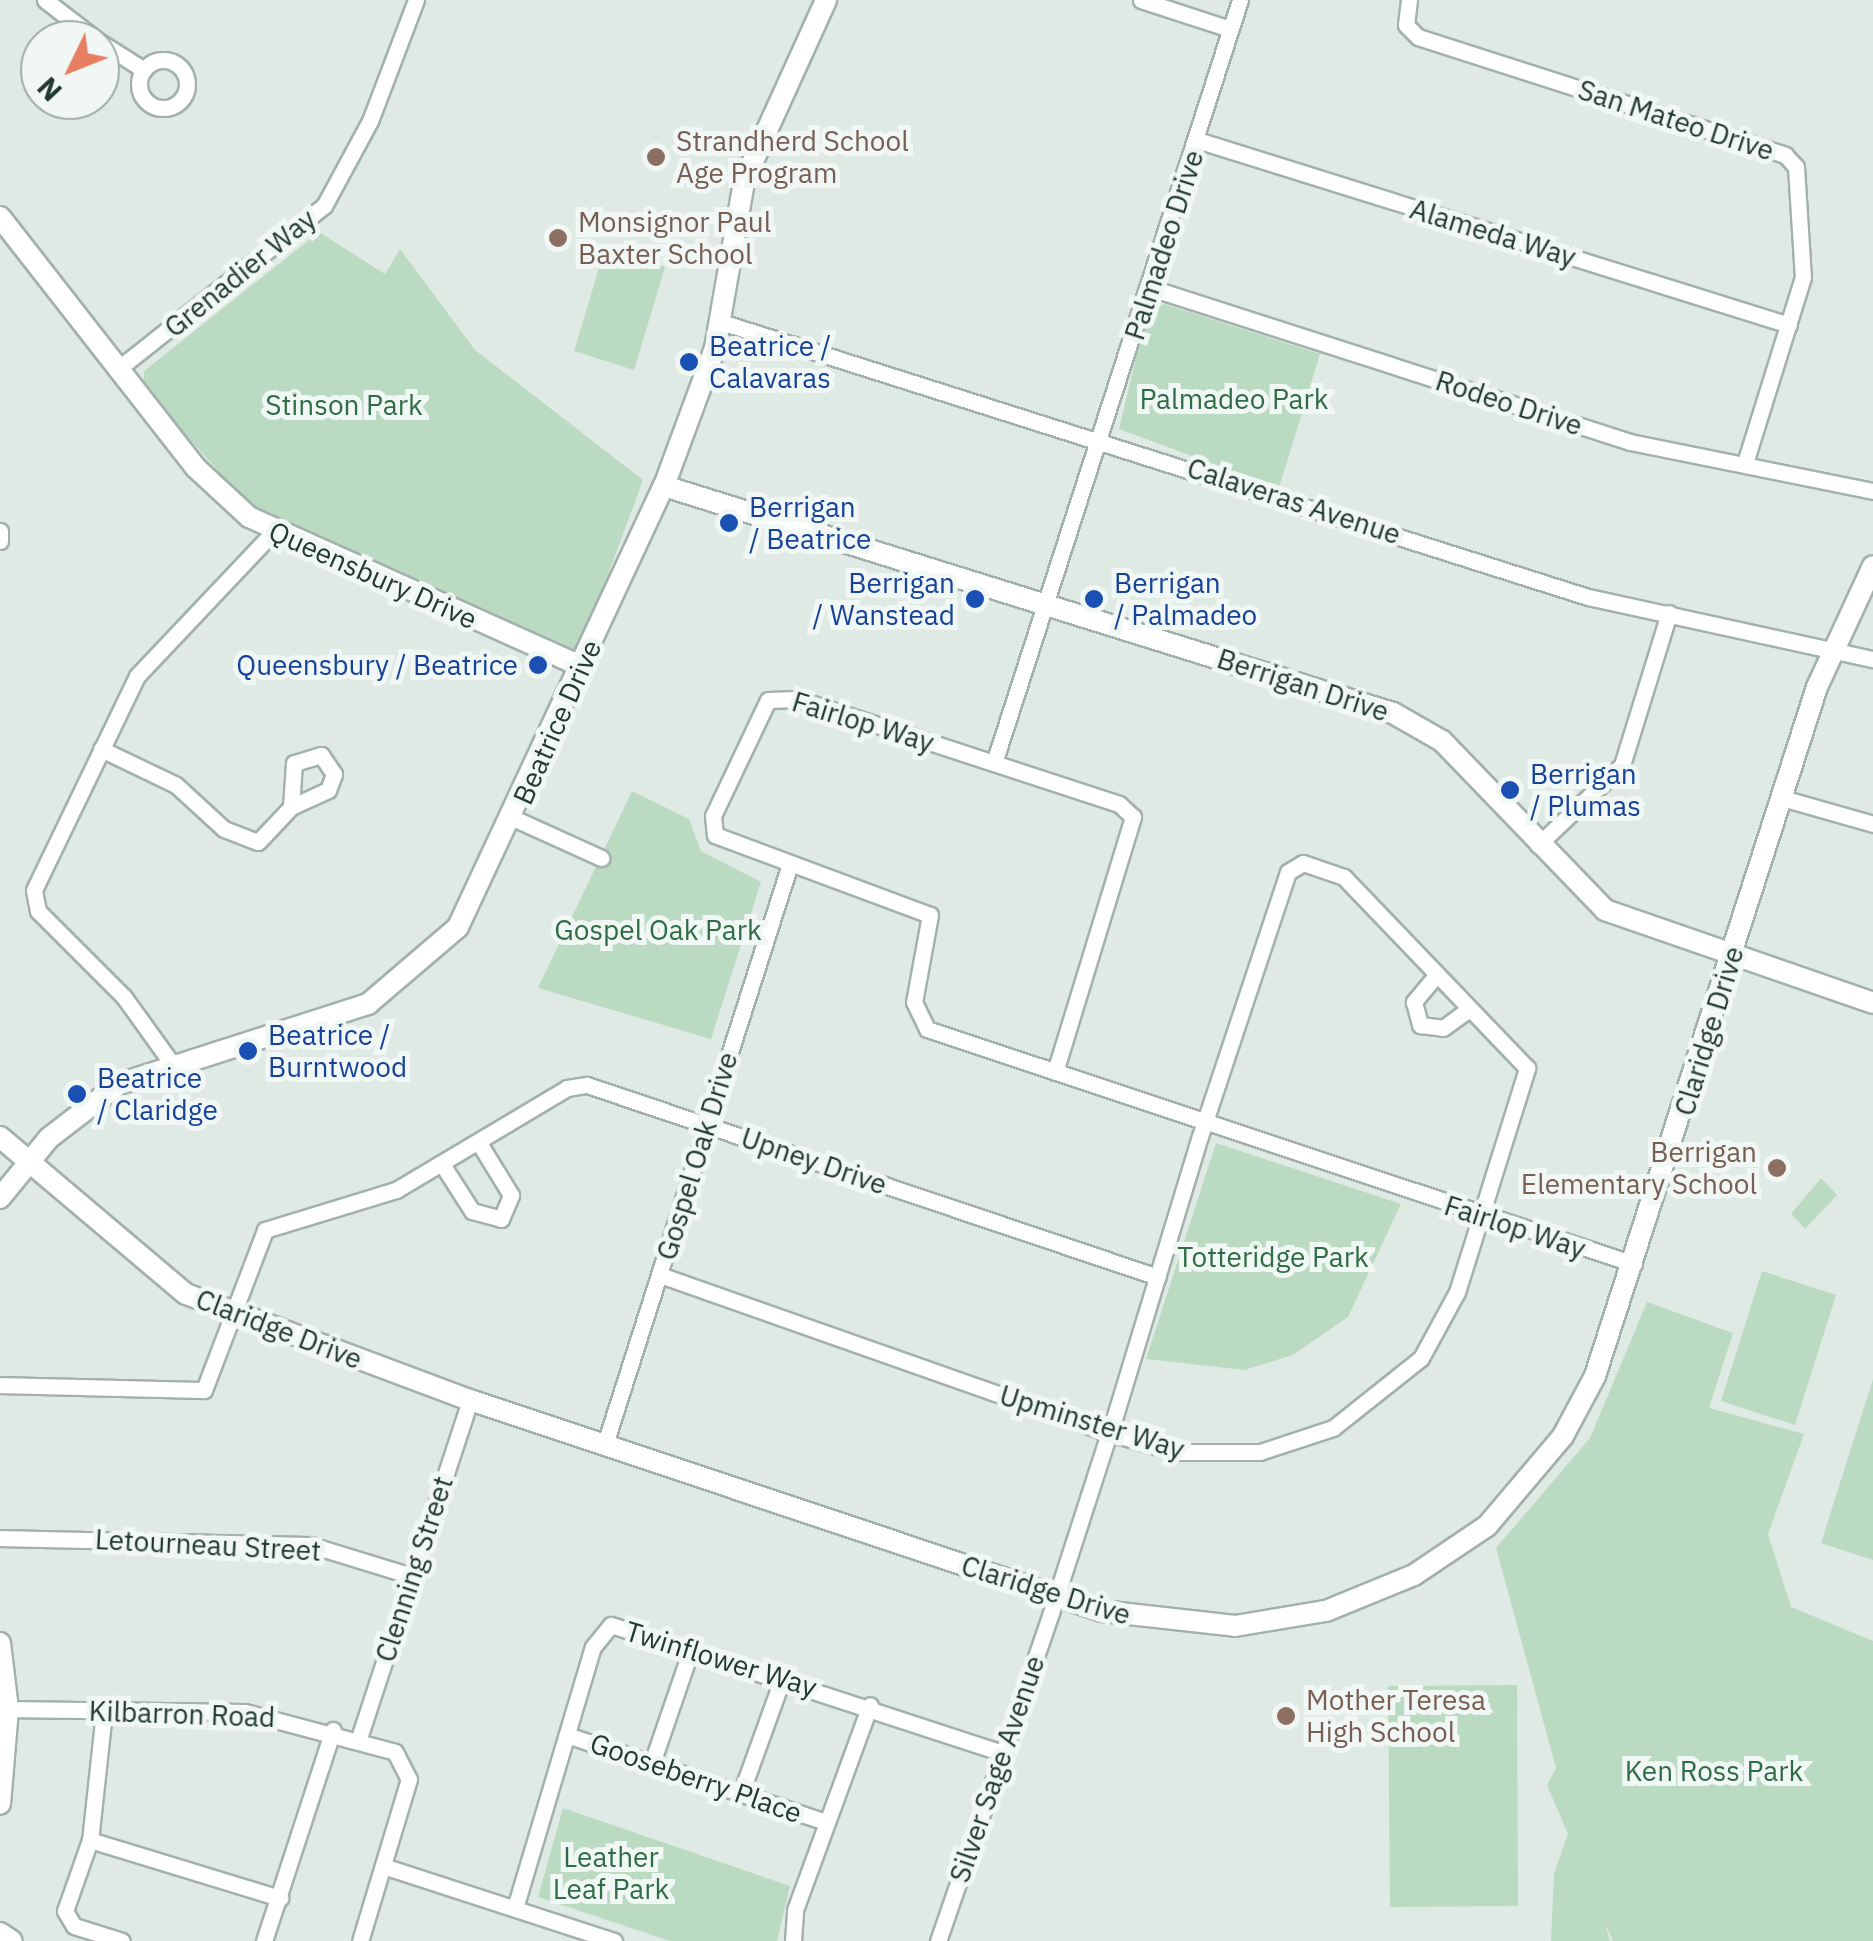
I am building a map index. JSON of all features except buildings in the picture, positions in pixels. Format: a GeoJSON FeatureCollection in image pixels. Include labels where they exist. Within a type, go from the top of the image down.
{"type":"FeatureCollection","features":[{"type":"Feature","properties":{"kind":"street"},"geometry":{"type":"LineString","coordinates":[[45,0],[71,20]]}},
{"type":"Feature","properties":{"kind":"street","name":"Grenadier Way"},"geometry":{"type":"LineString","coordinates":[[118,369],[324,206],[370,121],[416,0]]}},
{"type":"Feature","properties":{"kind":"street","name":"Beatrice Drive"},"geometry":{"type":"LineString","coordinates":[[0,1198],[26,1163],[81,1110],[170,1061],[328,1019],[402,982],[464,918],[514,818],[664,486],[721,322],[744,181],[826,0]]}},
{"type":"Feature","properties":{"kind":"street"},"geometry":{"type":"LineString","coordinates":[[1141,0],[1230,29]]}},
{"type":"Feature","properties":{"kind":"street","name":"Palmadeo Drive"},"geometry":{"type":"LineString","coordinates":[[994,763],[1044,602],[1152,288],[1240,0]]}},
{"type":"Feature","properties":{"kind":"street","name":"San Mateo Drive"},"geometry":{"type":"LineString","coordinates":[[1409,0],[1406,25],[1418,37],[1784,155],[1796,166],[1807,243],[1789,325],[1746,460]]}},
{"type":"Feature","properties":{"kind":"street"},"geometry":{"type":"LineString","coordinates":[[120,55],[144,70]]}},
{"type":"Feature","properties":{"kind":"street","name":"Alameda Way"},"geometry":{"type":"LineString","coordinates":[[1198,140],[1789,325]]}},
{"type":"Feature","properties":{"kind":"street","name":"Queensbury Drive"},"geometry":{"type":"LineString","coordinates":[[0,216],[195,467],[272,533],[582,667]]}},
{"type":"Feature","properties":{"kind":"street","name":"Rodeo Drive"},"geometry":{"type":"LineString","coordinates":[[1152,288],[1630,442],[1746,460],[1873,492]]}},
{"type":"Feature","properties":{"kind":"street","name":"Calaveras Avenue"},"geometry":{"type":"LineString","coordinates":[[721,322],[1101,438],[1588,597],[1834,647],[1873,659]]}},
{"type":"Feature","properties":{"kind":"street","name":"Berrigan Drive"},"geometry":{"type":"LineString","coordinates":[[664,486],[1044,602],[1416,724],[1604,910],[1732,958],[1873,1003]]}},
{"type":"Feature","properties":{"kind":"street"},"geometry":{"type":"LineString","coordinates":[[0,531],[0,541]]}},
{"type":"Feature","properties":{"kind":"street"},"geometry":{"type":"LineString","coordinates":[[170,1061],[124,998],[34,904],[137,676],[272,533]]}},
{"type":"Feature","properties":{"kind":"street","name":"Claridge Drive"},"geometry":{"type":"LineString","coordinates":[[0,1138],[162,1279],[237,1316],[470,1400],[1056,1597],[1142,1619],[1235,1626],[1326,1611],[1414,1575],[1486,1526],[1563,1436],[1611,1342],[1782,798],[1834,647],[1873,566]]}},
{"type":"Feature","properties":{"kind":"street"},"geometry":{"type":"LineString","coordinates":[[1538,845],[1622,765],[1669,613]]}},
{"type":"Feature","properties":{"kind":"street","name":"Fairlop Way"},"geometry":{"type":"LineString","coordinates":[[1055,1072],[1134,817],[1119,804],[796,699],[768,700],[714,816],[715,835],[789,868],[930,915],[914,1018],[1055,1072],[1204,1123],[1634,1264]]}},
{"type":"Feature","properties":{"kind":"street"},"geometry":{"type":"LineString","coordinates":[[101,750],[176,785],[244,840],[270,839],[291,808]]}},
{"type":"Feature","properties":{"kind":"street"},"geometry":{"type":"LineString","coordinates":[[1782,798],[1873,824]]}},
{"type":"Feature","properties":{"kind":"street"},"geometry":{"type":"LineString","coordinates":[[514,818],[601,858]]}},
{"type":"Feature","properties":{"kind":"street","name":"Silver Sage Avenue"},"geometry":{"type":"LineString","coordinates":[[938,1941],[1056,1597],[1204,1123],[1288,872],[1303,863],[1344,877],[1465,1012]]}},
{"type":"Feature","properties":{"kind":"street","name":"Gospel Oak Drive"},"geometry":{"type":"LineString","coordinates":[[605,1444],[789,868]]}},
{"type":"Feature","properties":{"kind":"street"},"geometry":{"type":"LineString","coordinates":[[1433,979],[1414,1002],[1420,1025],[1443,1028],[1465,1012]]}},
{"type":"Feature","properties":{"kind":"street","name":"Upminster Way"},"geometry":{"type":"LineString","coordinates":[[660,1275],[1109,1433],[1229,1456],[1332,1428],[1421,1358],[1482,1217],[1527,1068],[1465,1012]]}},
{"type":"Feature","properties":{"kind":"street","name":"Upney Drive"},"geometry":{"type":"LineString","coordinates":[[237,1316],[266,1230],[396,1190],[587,1085],[1158,1277]]}},
{"type":"Feature","properties":{"kind":"street"},"geometry":{"type":"LineString","coordinates":[[442,1164],[472,1211],[501,1219],[511,1195],[480,1142]]}},
{"type":"Feature","properties":{"kind":"street"},"geometry":{"type":"LineString","coordinates":[[0,1385],[204,1390],[237,1316]]}},
{"type":"Feature","properties":{"kind":"street","name":"Clenning Street"},"geometry":{"type":"LineString","coordinates":[[358,1738],[470,1400]]}},
{"type":"Feature","properties":{"kind":"street","name":"Letourneau Street"},"geometry":{"type":"LineString","coordinates":[[0,1538],[311,1545],[412,1576]]}},
{"type":"Feature","properties":{"kind":"street","name":"Twinflower Way"},"geometry":{"type":"LineString","coordinates":[[515,1908],[567,1734],[605,1628],[870,1706],[1003,1753]]}},
{"type":"Feature","properties":{"kind":"street"},"geometry":{"type":"LineString","coordinates":[[0,1643],[4,1709],[0,1804]]}},
{"type":"Feature","properties":{"kind":"street"},"geometry":{"type":"LineString","coordinates":[[652,1763],[690,1650]]}},
{"type":"Feature","properties":{"kind":"street"},"geometry":{"type":"LineString","coordinates":[[741,1794],[782,1680]]}},
{"type":"Feature","properties":{"kind":"street"},"geometry":{"type":"LineString","coordinates":[[793,1941],[825,1822],[870,1706]]}},
{"type":"Feature","properties":{"kind":"street","name":"Kilbarron Road"},"geometry":{"type":"LineString","coordinates":[[4,1709],[244,1712],[358,1738],[406,1764],[384,1866]]}},
{"type":"Feature","properties":{"kind":"street"},"geometry":{"type":"LineString","coordinates":[[104,1712],[90,1840],[67,1920],[122,1941]]}},
{"type":"Feature","properties":{"kind":"street"},"geometry":{"type":"LineString","coordinates":[[264,1941],[333,1730]]}},
{"type":"Feature","properties":{"kind":"street","name":"Gooseberry Place"},"geometry":{"type":"LineString","coordinates":[[567,1734],[825,1822]]}},
{"type":"Feature","properties":{"kind":"street"},"geometry":{"type":"LineString","coordinates":[[90,1840],[280,1898]]}},
{"type":"Feature","properties":{"kind":"street"},"geometry":{"type":"LineString","coordinates":[[360,1941],[384,1866],[614,1941]]}},
{"type":"Feature","properties":{"kind":"street"},"geometry":{"type":"LineString","coordinates":[[0,1933],[12,1941]]}},
{"type":"Feature","properties":{"kind":"green space","name":"Stinson Park"},"geometry":{"type":"Polygon","coordinates":[[[319,232],[385,274],[400,249],[475,350],[643,480],[579,653],[334,554],[252,508],[144,389],[144,371],[319,232]]]}},
{"type":"Feature","properties":{"kind":"green space"},"geometry":{"type":"Polygon","coordinates":[[[605,248],[665,267],[634,370],[574,351],[605,248]]]}},
{"type":"Feature","properties":{"kind":"green space","name":"Palmadeo Park"},"geometry":{"type":"Polygon","coordinates":[[[1164,304],[1320,354],[1279,488],[1119,429],[1147,312],[1164,304]]]}},
{"type":"Feature","properties":{"kind":"green space","name":"Gospel Oak Park"},"geometry":{"type":"Polygon","coordinates":[[[632,791],[689,819],[701,851],[761,882],[711,1039],[538,988],[632,791]]]}},
{"type":"Feature","properties":{"kind":"green space","name":"Totteridge Park"},"geometry":{"type":"Polygon","coordinates":[[[1216,1143],[1401,1204],[1348,1317],[1293,1355],[1244,1370],[1146,1359],[1216,1143]]]}},
{"type":"Feature","properties":{"kind":"green space"},"geometry":{"type":"Polygon","coordinates":[[[1821,1178],[1837,1195],[1805,1229],[1791,1214],[1821,1178]]]}},
{"type":"Feature","properties":{"kind":"green space"},"geometry":{"type":"Polygon","coordinates":[[[1762,1271],[1836,1295],[1795,1425],[1721,1401],[1762,1271]]]}},
{"type":"Feature","properties":{"kind":"green space","name":"Ken Ross Park"},"geometry":{"type":"Polygon","coordinates":[[[1647,1302],[1733,1333],[1709,1408],[1804,1434],[1768,1534],[1791,1607],[1873,1641],[1873,1941],[1613,1941],[1605,1923],[1610,1941],[1551,1941],[1554,1873],[1568,1834],[1547,1785],[1556,1768],[1496,1548],[1590,1438],[1647,1302]]]}},
{"type":"Feature","properties":{"kind":"green space"},"geometry":{"type":"Polygon","coordinates":[[[1873,1379],[1873,1560],[1821,1543],[1873,1379]]]}},
{"type":"Feature","properties":{"kind":"green space"},"geometry":{"type":"Polygon","coordinates":[[[1517,1685],[1518,1906],[1390,1907],[1388,1686],[1517,1685]]]}},
{"type":"Feature","properties":{"kind":"green space","name":"Leather Leaf Park"},"geometry":{"type":"Polygon","coordinates":[[[563,1808],[790,1886],[777,1941],[670,1941],[538,1897],[563,1808]]]}},
{"type":"Feature","properties":{"kind":"place","name":"Strandherd School Age Program"},"geometry":{"type":"Point","coordinates":[656,157]}},
{"type":"Feature","properties":{"kind":"place","name":"Monsignor Paul Baxter School"},"geometry":{"type":"Point","coordinates":[558,238]}},
{"type":"Feature","properties":{"kind":"place","name":"Beatrice / Calavaras"},"geometry":{"type":"Point","coordinates":[689,362]}},
{"type":"Feature","properties":{"kind":"place","name":"Berrigan / Beatrice"},"geometry":{"type":"Point","coordinates":[729,523]}},
{"type":"Feature","properties":{"kind":"place","name":"Berrigan / Wanstead"},"geometry":{"type":"Point","coordinates":[975,599]}},
{"type":"Feature","properties":{"kind":"place","name":"Berrigan / Palmadeo"},"geometry":{"type":"Point","coordinates":[1094,599]}},
{"type":"Feature","properties":{"kind":"place","name":"Queensbury / Beatrice"},"geometry":{"type":"Point","coordinates":[538,665]}},
{"type":"Feature","properties":{"kind":"place","name":"Berrigan / Plumas"},"geometry":{"type":"Point","coordinates":[1510,790]}},
{"type":"Feature","properties":{"kind":"place","name":"Beatrice / Burntwood"},"geometry":{"type":"Point","coordinates":[248,1051]}},
{"type":"Feature","properties":{"kind":"place","name":"Beatrice / Claridge"},"geometry":{"type":"Point","coordinates":[77,1094]}},
{"type":"Feature","properties":{"kind":"place","name":"Berrigan Elementary School"},"geometry":{"type":"Point","coordinates":[1777,1168]}},
{"type":"Feature","properties":{"kind":"place","name":"Mother Teresa High School"},"geometry":{"type":"Point","coordinates":[1286,1716]}}]}
